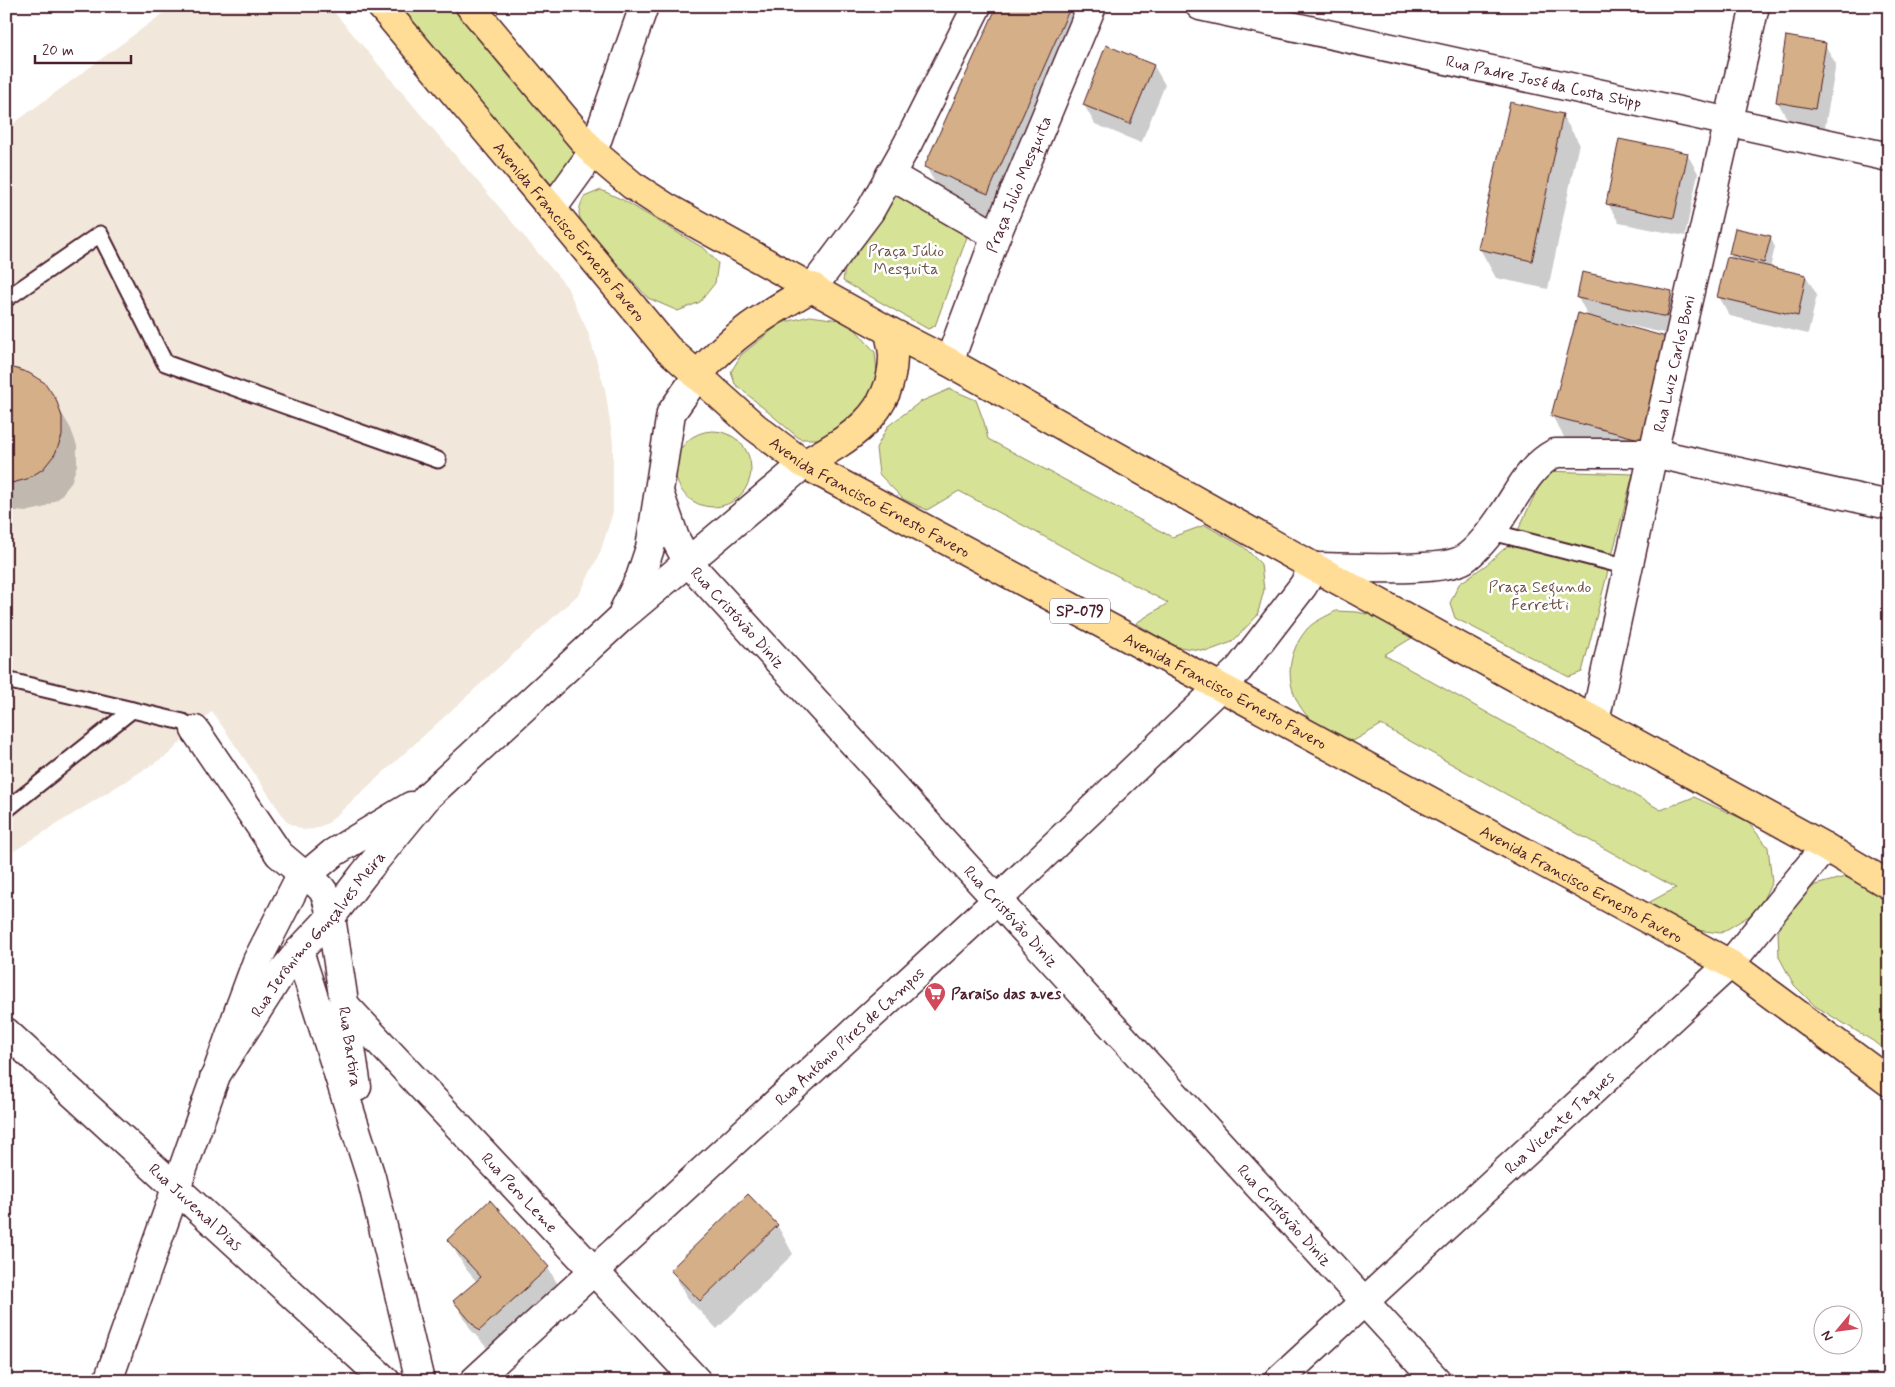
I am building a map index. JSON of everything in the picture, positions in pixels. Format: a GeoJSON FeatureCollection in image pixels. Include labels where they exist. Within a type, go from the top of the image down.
{"type":"FeatureCollection","features":[{"type":"Feature","properties":{"kind":"main road","name":"Avenida Francisco Ernesto Favero"},"geometry":{"type":"LineString","coordinates":[[381,6],[666,348],[755,427],[804,464],[1730,964],[1889,1082]]}},
{"type":"Feature","properties":{"kind":"main road"},"geometry":{"type":"LineString","coordinates":[[470,6],[593,152],[632,185],[666,207],[1314,567],[1825,847],[1889,885]]}},
{"type":"Feature","properties":{"kind":"main road"},"geometry":{"type":"LineString","coordinates":[[697,376],[713,357],[740,332],[813,287]]}},
{"type":"Feature","properties":{"kind":"main road"},"geometry":{"type":"LineString","coordinates":[[804,464],[862,428],[879,407],[889,382],[893,356],[889,331]]}},
{"type":"Feature","properties":{"kind":"street"},"geometry":{"type":"LineString","coordinates":[[552,209],[593,152],[644,6]]}},
{"type":"Feature","properties":{"kind":"street"},"geometry":{"type":"LineString","coordinates":[[813,287],[870,212],[908,143],[977,6]]}},
{"type":"Feature","properties":{"kind":"street","name":"Praça Julio Mesquita"},"geometry":{"type":"LineString","coordinates":[[948,362],[996,236],[1092,6]]}},
{"type":"Feature","properties":{"kind":"street","name":"Rua Padre José da Costa Stipp"},"geometry":{"type":"LineString","coordinates":[[1200,6],[1276,14],[1730,122],[1889,157]]}},
{"type":"Feature","properties":{"kind":"street","name":"Rua Luiz Carlos Boni"},"geometry":{"type":"LineString","coordinates":[[1595,721],[1653,453],[1755,6]]}},
{"type":"Feature","properties":{"kind":"street"},"geometry":{"type":"LineString","coordinates":[[890,175],[996,236]]}},
{"type":"Feature","properties":{"kind":"street","name":"Rua Jerônimo Gonçalves Meira"},"geometry":{"type":"LineString","coordinates":[[620,618],[640,578],[650,548],[671,413],[697,376]]}},
{"type":"Feature","properties":{"kind":"street"},"geometry":{"type":"LineString","coordinates":[[1314,567],[1438,567],[1464,559],[1492,532],[1533,469],[1544,459],[1555,454],[1653,453],[1889,505]]}},
{"type":"Feature","properties":{"kind":"street","name":"Rua Jerônimo Gonçalves Meira"},"geometry":{"type":"LineString","coordinates":[[214,1078],[280,975],[299,951],[331,917],[428,796],[620,618],[804,464]]}},
{"type":"Feature","properties":{"kind":"street","name":"Rua Cristóvão Diniz"},"geometry":{"type":"LineString","coordinates":[[659,494],[675,538],[687,561],[1437,1381]]}},
{"type":"Feature","properties":{"kind":"street","name":"Rua Antônio Pires de Campos"},"geometry":{"type":"LineString","coordinates":[[474,1381],[997,900],[1240,670],[1303,586],[1314,567]]}},
{"type":"Feature","properties":{"kind":"street"},"geometry":{"type":"LineString","coordinates":[[194,730],[279,854],[305,876]]}},
{"type":"Feature","properties":{"kind":"street","name":"Rua Jerônimo Gonçalves Meira"},"geometry":{"type":"LineString","coordinates":[[108,1381],[257,961],[297,883],[333,853],[428,796]]}},
{"type":"Feature","properties":{"kind":"street","name":"Rua Vicente Taques"},"geometry":{"type":"LineString","coordinates":[[1278,1381],[1730,964],[1825,847]]}},
{"type":"Feature","properties":{"kind":"street"},"geometry":{"type":"LineString","coordinates":[[279,854],[289,898]]}},
{"type":"Feature","properties":{"kind":"street","name":"Rua Bartira"},"geometry":{"type":"LineString","coordinates":[[305,876],[319,885],[327,898],[371,1177]]}},
{"type":"Feature","properties":{"kind":"street","name":"Rua Bartira"},"geometry":{"type":"LineString","coordinates":[[289,898],[292,924],[299,951],[371,1177],[420,1381]]}},
{"type":"Feature","properties":{"kind":"street","name":"Rua Pero Leme"},"geometry":{"type":"LineString","coordinates":[[343,1003],[697,1381]]}},
{"type":"Feature","properties":{"kind":"street","name":"Rua Juvenal Dias"},"geometry":{"type":"LineString","coordinates":[[6,1032],[386,1381]]}},
{"type":"Feature","properties":{"kind":"lane"},"geometry":{"type":"LineString","coordinates":[[6,300],[100,234],[165,362],[438,460]]}},
{"type":"Feature","properties":{"kind":"lane"},"geometry":{"type":"LineString","coordinates":[[1492,532],[1628,567]]}},
{"type":"Feature","properties":{"kind":"lane"},"geometry":{"type":"LineString","coordinates":[[6,680],[183,722],[194,730]]}},
{"type":"Feature","properties":{"kind":"lane"},"geometry":{"type":"LineString","coordinates":[[6,810],[132,710]]}},
{"type":"Feature","properties":{"kind":"shaded area"},"geometry":{"type":"Polygon","coordinates":[[[173,6],[329,6],[567,287],[588,332],[605,389],[613,442],[613,512],[600,553],[580,593],[328,823],[314,829],[303,830],[287,822],[212,711],[169,754],[6,856],[6,129],[173,6]]]}},
{"type":"Feature","properties":{"kind":"green space"},"geometry":{"type":"Polygon","coordinates":[[[397,6],[455,6],[580,153],[563,181],[551,184],[397,6]]]}},
{"type":"Feature","properties":{"kind":"green space"},"geometry":{"type":"Polygon","coordinates":[[[601,190],[623,200],[705,249],[718,263],[715,283],[700,302],[678,311],[648,298],[587,230],[581,221],[580,207],[584,197],[601,190]]]}},
{"type":"Feature","properties":{"kind":"green space","name":"Praça Júlio Mesquita"},"geometry":{"type":"Polygon","coordinates":[[[896,196],[914,197],[965,228],[967,237],[935,326],[928,329],[843,281],[847,253],[883,208],[896,196]]]}},
{"type":"Feature","properties":{"kind":"green space"},"geometry":{"type":"Polygon","coordinates":[[[810,316],[839,320],[855,329],[875,352],[878,383],[861,411],[819,439],[800,439],[735,384],[731,372],[741,355],[781,323],[810,316]]]}},
{"type":"Feature","properties":{"kind":"green space"},"geometry":{"type":"Polygon","coordinates":[[[950,389],[976,400],[988,439],[1172,537],[1205,525],[1244,547],[1261,564],[1264,590],[1257,616],[1232,642],[1208,651],[1171,646],[1136,623],[1168,603],[959,491],[927,510],[903,499],[879,474],[876,448],[888,426],[920,402],[950,389]]]}},
{"type":"Feature","properties":{"kind":"green space"},"geometry":{"type":"Polygon","coordinates":[[[713,431],[728,434],[740,442],[748,454],[751,469],[748,484],[740,496],[728,504],[713,507],[698,504],[686,496],[678,484],[675,469],[678,454],[686,442],[698,434],[713,431]]]}},
{"type":"Feature","properties":{"kind":"green space","name":"Praça Segundo Ferretti"},"geometry":{"type":"Polygon","coordinates":[[[1546,471],[1633,474],[1582,672],[1569,677],[1455,618],[1450,603],[1459,584],[1486,565],[1513,541],[1546,471]]]}},
{"type":"Feature","properties":{"kind":"green space"},"geometry":{"type":"Polygon","coordinates":[[[1336,611],[1357,612],[1376,616],[1415,636],[1384,655],[1661,810],[1694,797],[1747,821],[1768,847],[1772,882],[1757,911],[1721,933],[1687,929],[1646,904],[1676,888],[1381,725],[1348,744],[1319,727],[1305,714],[1298,703],[1290,678],[1290,666],[1293,653],[1307,629],[1336,611]]]}},
{"type":"Feature","properties":{"kind":"green space"},"geometry":{"type":"Polygon","coordinates":[[[1845,877],[1876,886],[1889,893],[1889,1054],[1873,1041],[1815,1006],[1794,985],[1779,957],[1778,932],[1793,904],[1815,885],[1845,877]]]}},
{"type":"Feature","properties":{"kind":"building"},"geometry":{"type":"Polygon","coordinates":[[[997,6],[1063,6],[1070,8],[988,194],[924,167],[997,6]]]}},
{"type":"Feature","properties":{"kind":"building"},"geometry":{"type":"Polygon","coordinates":[[[1786,36],[1826,43],[1815,109],[1776,102],[1786,36]]]}},
{"type":"Feature","properties":{"kind":"building"},"geometry":{"type":"Polygon","coordinates":[[[1106,45],[1154,65],[1130,124],[1083,105],[1106,45]]]}},
{"type":"Feature","properties":{"kind":"building"},"geometry":{"type":"Polygon","coordinates":[[[1510,102],[1563,114],[1532,261],[1478,249],[1510,102]]]}},
{"type":"Feature","properties":{"kind":"building"},"geometry":{"type":"Polygon","coordinates":[[[1619,139],[1688,153],[1674,218],[1606,204],[1619,139]]]}},
{"type":"Feature","properties":{"kind":"building"},"geometry":{"type":"Polygon","coordinates":[[[1735,228],[1771,236],[1764,263],[1729,254],[1735,228]]]}},
{"type":"Feature","properties":{"kind":"building"},"geometry":{"type":"Polygon","coordinates":[[[1727,257],[1806,275],[1798,316],[1717,297],[1727,257]]]}},
{"type":"Feature","properties":{"kind":"building"},"geometry":{"type":"Polygon","coordinates":[[[1582,272],[1672,291],[1667,317],[1577,298],[1582,272]]]}},
{"type":"Feature","properties":{"kind":"building"},"geometry":{"type":"Polygon","coordinates":[[[1578,313],[1670,338],[1643,440],[1551,416],[1578,313]]]}},
{"type":"Feature","properties":{"kind":"building"},"geometry":{"type":"Polygon","coordinates":[[[11,367],[29,373],[45,383],[56,399],[62,417],[62,436],[55,454],[43,469],[27,479],[6,484],[6,368],[11,367]]]}},
{"type":"Feature","properties":{"kind":"building"},"geometry":{"type":"Polygon","coordinates":[[[748,1194],[778,1225],[700,1301],[670,1270],[748,1194]]]}},
{"type":"Feature","properties":{"kind":"building"},"geometry":{"type":"Polygon","coordinates":[[[490,1200],[549,1267],[479,1331],[453,1301],[481,1277],[447,1240],[490,1200]]]}},
{"type":"Feature","properties":{"kind":"place","name":"Paraiso das aves"},"geometry":{"type":"Point","coordinates":[935,1012]}}]}
